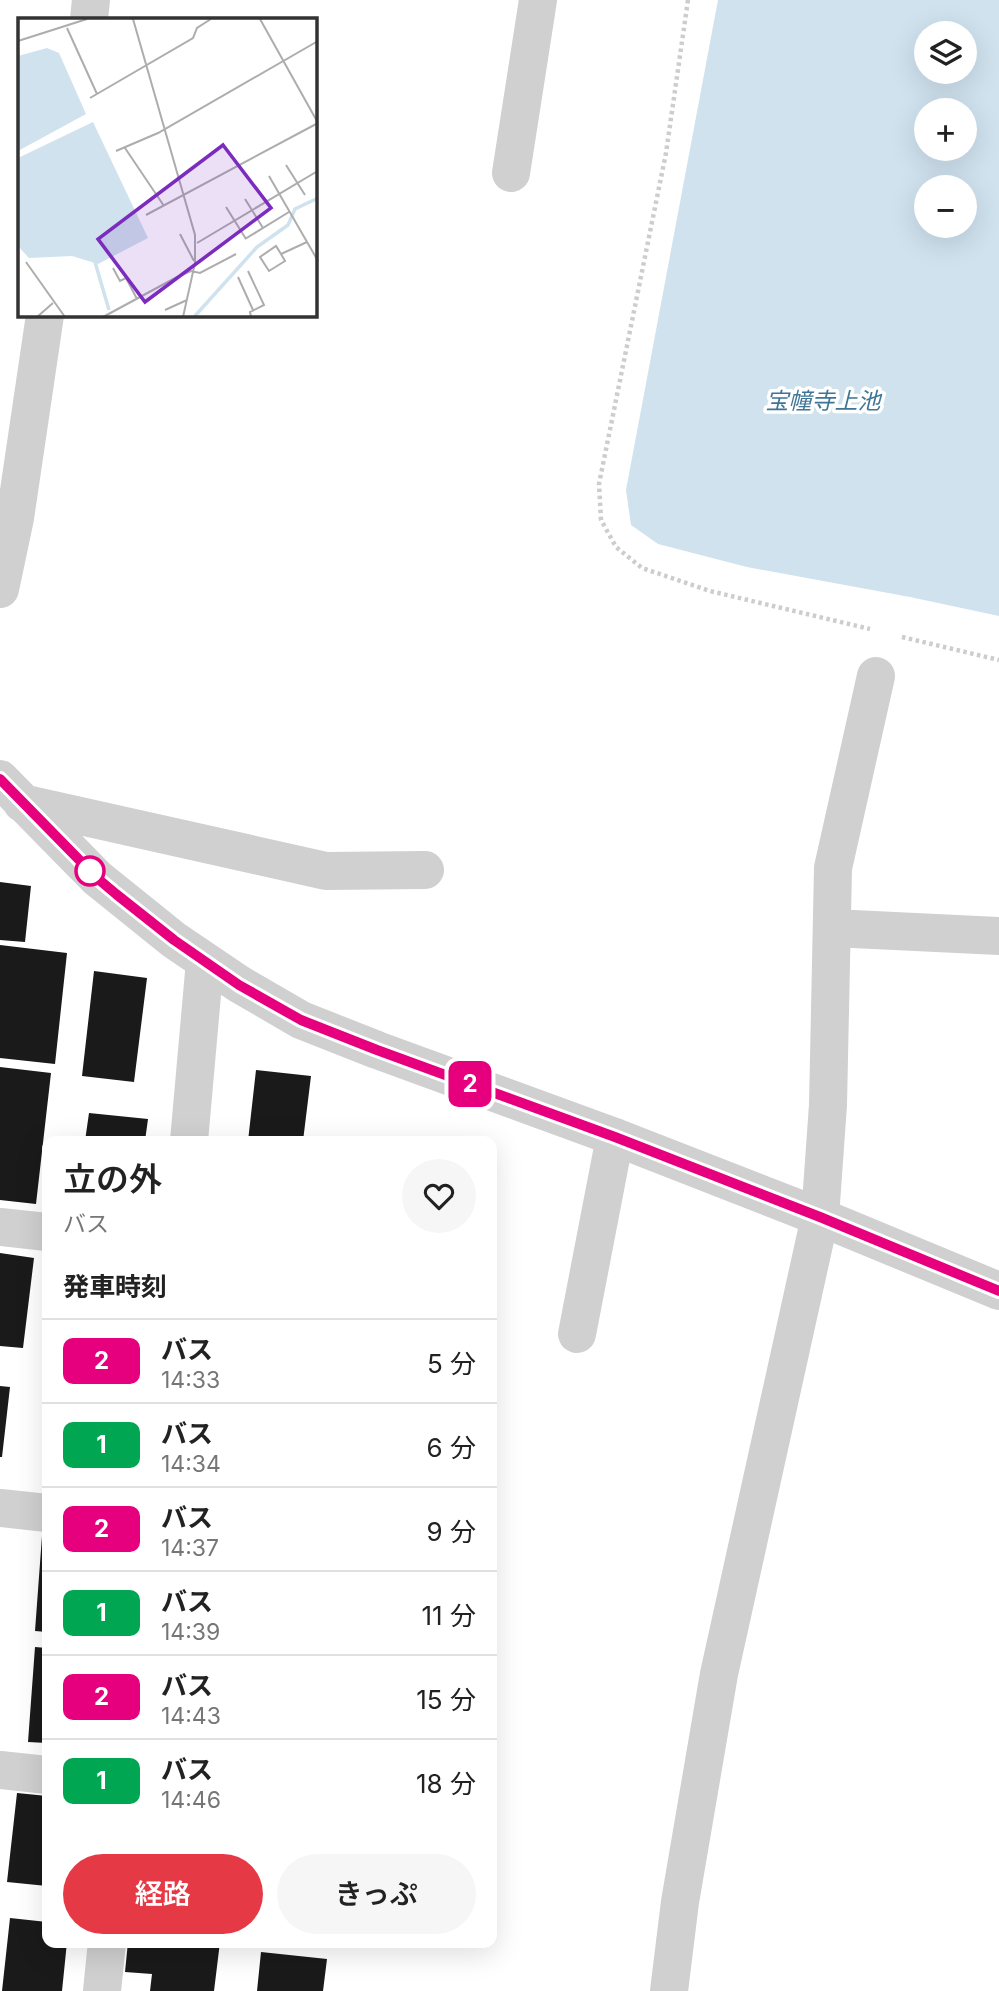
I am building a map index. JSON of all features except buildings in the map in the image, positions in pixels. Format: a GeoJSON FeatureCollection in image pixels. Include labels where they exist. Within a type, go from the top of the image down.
{"type":"FeatureCollection","features":[{"type":"Feature","properties":{"kind":"street"},"geometry":{"type":"LineString","coordinates":[[89,18],[91,0]]}},
{"type":"Feature","properties":{"kind":"street"},"geometry":{"type":"LineString","coordinates":[[511,173],[538,0]]}},
{"type":"Feature","properties":{"kind":"street"},"geometry":{"type":"LineString","coordinates":[[0,589],[16,518],[45,317]]}},
{"type":"Feature","properties":{"kind":"street"},"geometry":{"type":"LineString","coordinates":[[670,1991],[680,1902],[719,1674],[820,1217],[828,1105],[832,868],[876,676]]}},
{"type":"Feature","properties":{"kind":"street"},"geometry":{"type":"LineString","coordinates":[[11,791],[326,871],[425,870]]}},
{"type":"Feature","properties":{"kind":"street"},"geometry":{"type":"LineString","coordinates":[[11,791],[97,878],[174,940],[239,985],[301,1020],[615,1137],[999,1291]]}},
{"type":"Feature","properties":{"kind":"street"},"geometry":{"type":"LineString","coordinates":[[832,928],[999,936]]}},
{"type":"Feature","properties":{"kind":"street"},"geometry":{"type":"LineString","coordinates":[[189,1136],[205,961]]}},
{"type":"Feature","properties":{"kind":"street"},"geometry":{"type":"LineString","coordinates":[[577,1334],[615,1137]]}},
{"type":"Feature","properties":{"kind":"street"},"geometry":{"type":"LineString","coordinates":[[0,1227],[42,1231]]}},
{"type":"Feature","properties":{"kind":"street"},"geometry":{"type":"LineString","coordinates":[[0,1508],[42,1512]]}},
{"type":"Feature","properties":{"kind":"street"},"geometry":{"type":"LineString","coordinates":[[0,1770],[42,1774]]}},
{"type":"Feature","properties":{"kind":"street"},"geometry":{"type":"LineString","coordinates":[[102,1991],[106,1948]]}},
{"type":"Feature","properties":{"kind":"path"},"geometry":{"type":"LineString","coordinates":[[688,0],[666,153],[599,484],[601,520],[616,547],[642,568],[710,591],[883,632]]}},
{"type":"Feature","properties":{"kind":"path"},"geometry":{"type":"LineString","coordinates":[[896,635],[999,660]]}},
{"type":"Feature","properties":{"kind":"water","name":"宝幢寺上池"},"geometry":{"type":"Polygon","coordinates":[[[718,0],[999,0],[999,616],[747,567],[658,544],[631,525],[626,490],[718,0]]]}},
{"type":"Feature","properties":{"kind":"bus line","name":"2"},"geometry":{"type":"LineString","coordinates":[[0,779],[116,894],[174,940],[239,985],[301,1020],[615,1137],[999,1291]]}}]}
